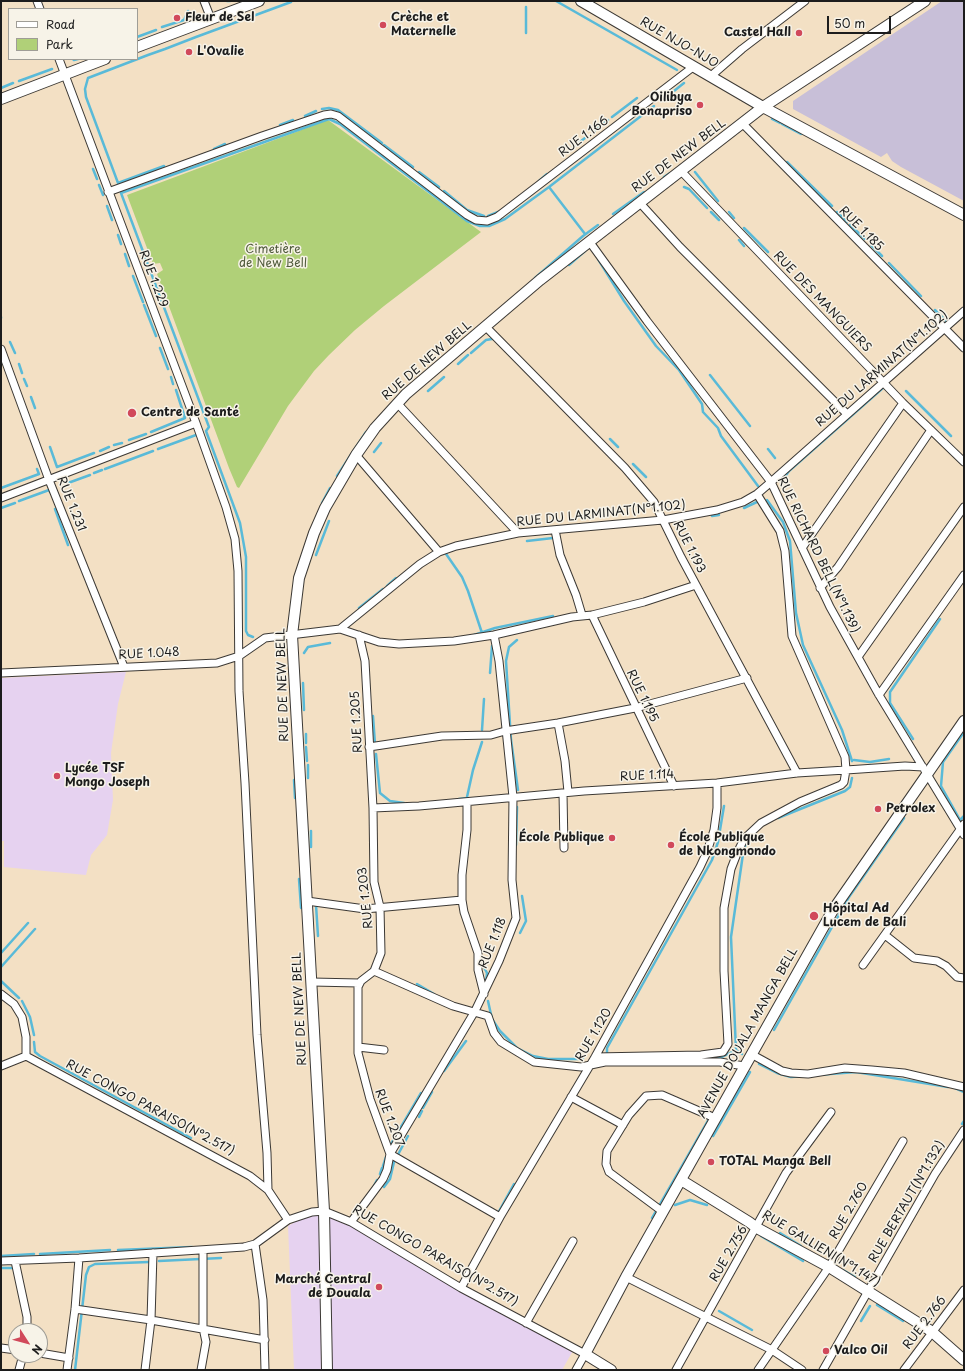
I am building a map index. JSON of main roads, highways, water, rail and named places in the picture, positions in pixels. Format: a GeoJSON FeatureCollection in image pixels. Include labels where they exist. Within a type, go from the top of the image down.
{"type":"FeatureCollection","features":[{"type":"Feature","properties":{"kind":"main road"},"geometry":{"type":"LineString","coordinates":[[138,47],[259,1]]}},
{"type":"Feature","properties":{"kind":"main road","name":"RUE NJO-NJO"},"geometry":{"type":"LineString","coordinates":[[581,1],[763,107],[964,215]]}},
{"type":"Feature","properties":{"kind":"main road","name":"RUE DE NEW BELL"},"geometry":{"type":"LineString","coordinates":[[327,1370],[324,1212],[292,635],[300,578],[314,533],[331,496],[356,455],[375,428],[397,403],[589,241],[682,172],[763,107],[925,1]]}},
{"type":"Feature","properties":{"kind":"main road"},"geometry":{"type":"LineString","coordinates":[[1,98],[102,60]]}},
{"type":"Feature","properties":{"kind":"main road","name":"AVENUE DOUALA MANGA BELL"},"geometry":{"type":"LineString","coordinates":[[585,1354],[750,1054],[838,901],[925,771],[964,721]]}},
{"type":"Feature","properties":{"kind":"main road","name":"RUE GALLIENI(N°1.147)"},"geometry":{"type":"LineString","coordinates":[[681,1180],[749,1222],[756,1228],[829,1267],[931,1331],[964,1360]]}},
{"type":"Feature","properties":{"kind":"main road","name":"RUE CONGO PARAISO(N°2.517)"},"geometry":{"type":"LineString","coordinates":[[585,1354],[611,1370]]}},
{"type":"Feature","properties":{"kind":"waterway"},"geometry":{"type":"LineString","coordinates":[[556,1],[677,70]]}},
{"type":"Feature","properties":{"kind":"waterway"},"geometry":{"type":"LineString","coordinates":[[196,37],[291,2]]}},
{"type":"Feature","properties":{"kind":"waterway"},"geometry":{"type":"LineString","coordinates":[[526,7],[526,33]]}},
{"type":"Feature","properties":{"kind":"waterway"},"geometry":{"type":"LineString","coordinates":[[162,27],[184,20],[188,11]]}},
{"type":"Feature","properties":{"kind":"waterway"},"geometry":{"type":"LineString","coordinates":[[138,37],[156,30]]}},
{"type":"Feature","properties":{"kind":"waterway"},"geometry":{"type":"LineString","coordinates":[[165,49],[196,37]]}},
{"type":"Feature","properties":{"kind":"waterway"},"geometry":{"type":"LineString","coordinates":[[148,55],[165,49]]}},
{"type":"Feature","properties":{"kind":"waterway"},"geometry":{"type":"LineString","coordinates":[[138,59],[148,55]]}},
{"type":"Feature","properties":{"kind":"waterway"},"geometry":{"type":"LineString","coordinates":[[135,60],[88,78],[85,89],[86,97],[118,183],[164,166]]}},
{"type":"Feature","properties":{"kind":"waterway"},"geometry":{"type":"LineString","coordinates":[[19,81],[52,69]]}},
{"type":"Feature","properties":{"kind":"waterway"},"geometry":{"type":"LineString","coordinates":[[1,88],[13,83]]}},
{"type":"Feature","properties":{"kind":"waterway"},"geometry":{"type":"LineString","coordinates":[[669,95],[684,83]]}},
{"type":"Feature","properties":{"kind":"waterway"},"geometry":{"type":"LineString","coordinates":[[612,117],[637,98]]}},
{"type":"Feature","properties":{"kind":"waterway"},"geometry":{"type":"LineString","coordinates":[[253,637],[248,635],[246,631],[246,557],[240,523],[206,431],[209,427],[121,193],[329,119],[340,124],[467,221],[480,226],[489,226],[505,219],[654,106]]}},
{"type":"Feature","properties":{"kind":"waterway"},"geometry":{"type":"LineString","coordinates":[[322,109],[329,108],[338,110],[382,143]]}},
{"type":"Feature","properties":{"kind":"waterway"},"geometry":{"type":"LineString","coordinates":[[305,116],[316,111]]}},
{"type":"Feature","properties":{"kind":"waterway"},"geometry":{"type":"LineString","coordinates":[[772,119],[780,123]]}},
{"type":"Feature","properties":{"kind":"waterway"},"geometry":{"type":"LineString","coordinates":[[280,125],[293,120]]}},
{"type":"Feature","properties":{"kind":"waterway"},"geometry":{"type":"LineString","coordinates":[[593,132],[608,120]]}},
{"type":"Feature","properties":{"kind":"waterway"},"geometry":{"type":"LineString","coordinates":[[782,124],[801,134]]}},
{"type":"Feature","properties":{"kind":"waterway"},"geometry":{"type":"LineString","coordinates":[[573,147],[585,138]]}},
{"type":"Feature","properties":{"kind":"waterway"},"geometry":{"type":"LineString","coordinates":[[214,149],[225,144]]}},
{"type":"Feature","properties":{"kind":"waterway"},"geometry":{"type":"LineString","coordinates":[[384,145],[413,167]]}},
{"type":"Feature","properties":{"kind":"waterway"},"geometry":{"type":"LineString","coordinates":[[787,162],[832,206]]}},
{"type":"Feature","properties":{"kind":"waterway"},"geometry":{"type":"LineString","coordinates":[[93,169],[97,179]]}},
{"type":"Feature","properties":{"kind":"waterway"},"geometry":{"type":"LineString","coordinates":[[419,172],[439,187]]}},
{"type":"Feature","properties":{"kind":"waterway"},"geometry":{"type":"LineString","coordinates":[[695,172],[718,201]]}},
{"type":"Feature","properties":{"kind":"waterway"},"geometry":{"type":"LineString","coordinates":[[664,177],[670,173]]}},
{"type":"Feature","properties":{"kind":"waterway"},"geometry":{"type":"LineString","coordinates":[[539,181],[547,174]]}},
{"type":"Feature","properties":{"kind":"waterway"},"geometry":{"type":"LineString","coordinates":[[99,185],[103,195]]}},
{"type":"Feature","properties":{"kind":"waterway"},"geometry":{"type":"LineString","coordinates":[[549,187],[585,234]]}},
{"type":"Feature","properties":{"kind":"waterway"},"geometry":{"type":"LineString","coordinates":[[684,187],[689,189],[707,208]]}},
{"type":"Feature","properties":{"kind":"waterway"},"geometry":{"type":"LineString","coordinates":[[444,191],[467,210],[484,216]]}},
{"type":"Feature","properties":{"kind":"waterway"},"geometry":{"type":"LineString","coordinates":[[613,214],[644,192]]}},
{"type":"Feature","properties":{"kind":"waterway"},"geometry":{"type":"LineString","coordinates":[[107,206],[112,220]]}},
{"type":"Feature","properties":{"kind":"waterway"},"geometry":{"type":"LineString","coordinates":[[488,216],[498,212]]}},
{"type":"Feature","properties":{"kind":"waterway"},"geometry":{"type":"LineString","coordinates":[[711,212],[719,220]]}},
{"type":"Feature","properties":{"kind":"waterway"},"geometry":{"type":"LineString","coordinates":[[729,212],[734,218]]}},
{"type":"Feature","properties":{"kind":"waterway"},"geometry":{"type":"LineString","coordinates":[[837,212],[847,222]]}},
{"type":"Feature","properties":{"kind":"waterway"},"geometry":{"type":"LineString","coordinates":[[535,278],[583,236],[598,225]]}},
{"type":"Feature","properties":{"kind":"waterway"},"geometry":{"type":"LineString","coordinates":[[850,225],[865,239]]}},
{"type":"Feature","properties":{"kind":"waterway"},"geometry":{"type":"LineString","coordinates":[[744,228],[768,252]]}},
{"type":"Feature","properties":{"kind":"waterway"},"geometry":{"type":"LineString","coordinates":[[118,235],[121,244]]}},
{"type":"Feature","properties":{"kind":"waterway"},"geometry":{"type":"LineString","coordinates":[[739,240],[744,246]]}},
{"type":"Feature","properties":{"kind":"waterway"},"geometry":{"type":"LineString","coordinates":[[871,245],[882,256]]}},
{"type":"Feature","properties":{"kind":"waterway"},"geometry":{"type":"LineString","coordinates":[[569,265],[585,251]]}},
{"type":"Feature","properties":{"kind":"waterway"},"geometry":{"type":"LineString","coordinates":[[125,254],[129,266]]}},
{"type":"Feature","properties":{"kind":"waterway"},"geometry":{"type":"LineString","coordinates":[[598,259],[624,301],[656,346],[679,370],[702,404],[703,412],[718,428],[721,436],[758,486]]}},
{"type":"Feature","properties":{"kind":"waterway"},"geometry":{"type":"LineString","coordinates":[[889,263],[921,296]]}},
{"type":"Feature","properties":{"kind":"waterway"},"geometry":{"type":"LineString","coordinates":[[133,276],[143,302]]}},
{"type":"Feature","properties":{"kind":"waterway"},"geometry":{"type":"LineString","coordinates":[[144,305],[156,336]]}},
{"type":"Feature","properties":{"kind":"waterway"},"geometry":{"type":"LineString","coordinates":[[935,310],[946,321]]}},
{"type":"Feature","properties":{"kind":"waterway"},"geometry":{"type":"LineString","coordinates":[[471,353],[486,340],[492,339]]}},
{"type":"Feature","properties":{"kind":"waterway"},"geometry":{"type":"LineString","coordinates":[[10,342],[15,353]]}},
{"type":"Feature","properties":{"kind":"waterway"},"geometry":{"type":"LineString","coordinates":[[160,348],[168,369]]}},
{"type":"Feature","properties":{"kind":"waterway"},"geometry":{"type":"LineString","coordinates":[[458,364],[468,355]]}},
{"type":"Feature","properties":{"kind":"waterway"},"geometry":{"type":"LineString","coordinates":[[19,364],[22,373]]}},
{"type":"Feature","properties":{"kind":"waterway"},"geometry":{"type":"LineString","coordinates":[[710,375],[750,426]]}},
{"type":"Feature","properties":{"kind":"waterway"},"geometry":{"type":"LineString","coordinates":[[171,377],[173,384]]}},
{"type":"Feature","properties":{"kind":"waterway"},"geometry":{"type":"LineString","coordinates":[[428,391],[444,377]]}},
{"type":"Feature","properties":{"kind":"waterway"},"geometry":{"type":"LineString","coordinates":[[24,379],[27,386]]}},
{"type":"Feature","properties":{"kind":"waterway"},"geometry":{"type":"LineString","coordinates":[[781,482],[789,471],[884,387]]}},
{"type":"Feature","properties":{"kind":"waterway"},"geometry":{"type":"LineString","coordinates":[[151,432],[185,418],[176,390]]}},
{"type":"Feature","properties":{"kind":"waterway"},"geometry":{"type":"LineString","coordinates":[[906,391],[951,436]]}},
{"type":"Feature","properties":{"kind":"waterway"},"geometry":{"type":"LineString","coordinates":[[31,397],[35,408]]}},
{"type":"Feature","properties":{"kind":"waterway"},"geometry":{"type":"LineString","coordinates":[[337,476],[366,432]]}},
{"type":"Feature","properties":{"kind":"waterway"},"geometry":{"type":"LineString","coordinates":[[129,440],[146,434]]}},
{"type":"Feature","properties":{"kind":"waterway"},"geometry":{"type":"LineString","coordinates":[[158,449],[196,435]]}},
{"type":"Feature","properties":{"kind":"waterway"},"geometry":{"type":"LineString","coordinates":[[610,439],[618,447]]}},
{"type":"Feature","properties":{"kind":"waterway"},"geometry":{"type":"LineString","coordinates":[[114,445],[122,443]]}},
{"type":"Feature","properties":{"kind":"waterway"},"geometry":{"type":"LineString","coordinates":[[374,452],[381,443]]}},
{"type":"Feature","properties":{"kind":"waterway"},"geometry":{"type":"LineString","coordinates":[[50,447],[57,467],[94,453]]}},
{"type":"Feature","properties":{"kind":"waterway"},"geometry":{"type":"LineString","coordinates":[[100,451],[109,447]]}},
{"type":"Feature","properties":{"kind":"waterway"},"geometry":{"type":"LineString","coordinates":[[768,449],[775,458]]}},
{"type":"Feature","properties":{"kind":"waterway"},"geometry":{"type":"LineString","coordinates":[[105,469],[153,451]]}},
{"type":"Feature","properties":{"kind":"waterway"},"geometry":{"type":"LineString","coordinates":[[633,464],[638,469]]}},
{"type":"Feature","properties":{"kind":"waterway"},"geometry":{"type":"LineString","coordinates":[[1,488],[39,474],[37,469]]}},
{"type":"Feature","properties":{"kind":"waterway"},"geometry":{"type":"LineString","coordinates":[[638,469],[646,477]]}},
{"type":"Feature","properties":{"kind":"waterway"},"geometry":{"type":"LineString","coordinates":[[94,473],[102,470]]}},
{"type":"Feature","properties":{"kind":"waterway"},"geometry":{"type":"LineString","coordinates":[[68,483],[90,475]]}},
{"type":"Feature","properties":{"kind":"waterway"},"geometry":{"type":"LineString","coordinates":[[322,503],[330,488]]}},
{"type":"Feature","properties":{"kind":"waterway"},"geometry":{"type":"LineString","coordinates":[[19,501],[49,490],[50,492]]}},
{"type":"Feature","properties":{"kind":"waterway"},"geometry":{"type":"LineString","coordinates":[[767,500],[783,522],[790,541],[796,613],[803,645],[842,730],[852,761]]}},
{"type":"Feature","properties":{"kind":"waterway"},"geometry":{"type":"LineString","coordinates":[[744,508],[759,501]]}},
{"type":"Feature","properties":{"kind":"waterway"},"geometry":{"type":"LineString","coordinates":[[1,508],[15,503]]}},
{"type":"Feature","properties":{"kind":"waterway"},"geometry":{"type":"LineString","coordinates":[[55,509],[68,545]]}},
{"type":"Feature","properties":{"kind":"waterway"},"geometry":{"type":"LineString","coordinates":[[712,516],[719,515]]}},
{"type":"Feature","properties":{"kind":"waterway"},"geometry":{"type":"LineString","coordinates":[[316,555],[329,521]]}},
{"type":"Feature","properties":{"kind":"waterway"},"geometry":{"type":"LineString","coordinates":[[527,541],[553,538]]}},
{"type":"Feature","properties":{"kind":"waterway"},"geometry":{"type":"LineString","coordinates":[[444,551],[462,577],[482,633]]}},
{"type":"Feature","properties":{"kind":"waterway"},"geometry":{"type":"LineString","coordinates":[[387,586],[396,578]]}},
{"type":"Feature","properties":{"kind":"waterway"},"geometry":{"type":"LineString","coordinates":[[359,608],[383,589]]}},
{"type":"Feature","properties":{"kind":"waterway"},"geometry":{"type":"LineString","coordinates":[[474,635],[495,628],[553,616]]}},
{"type":"Feature","properties":{"kind":"waterway"},"geometry":{"type":"LineString","coordinates":[[913,739],[890,703],[890,692],[940,619]]}},
{"type":"Feature","properties":{"kind":"waterway"},"geometry":{"type":"LineString","coordinates":[[517,640],[509,647],[506,661],[511,740],[518,790]]}},
{"type":"Feature","properties":{"kind":"waterway"},"geometry":{"type":"LineString","coordinates":[[304,653],[308,647],[330,643]]}},
{"type":"Feature","properties":{"kind":"waterway"},"geometry":{"type":"LineString","coordinates":[[490,673],[492,646]]}},
{"type":"Feature","properties":{"kind":"waterway"},"geometry":{"type":"LineString","coordinates":[[303,683],[304,710]]}},
{"type":"Feature","properties":{"kind":"waterway"},"geometry":{"type":"LineString","coordinates":[[482,730],[484,699]]}},
{"type":"Feature","properties":{"kind":"waterway"},"geometry":{"type":"LineString","coordinates":[[373,716],[375,744]]}},
{"type":"Feature","properties":{"kind":"waterway"},"geometry":{"type":"LineString","coordinates":[[964,732],[943,762],[941,786],[960,820],[964,816]]}},
{"type":"Feature","properties":{"kind":"waterway"},"geometry":{"type":"LineString","coordinates":[[306,734],[306,743]]}},
{"type":"Feature","properties":{"kind":"waterway"},"geometry":{"type":"LineString","coordinates":[[467,797],[473,770],[482,742]]}},
{"type":"Feature","properties":{"kind":"waterway"},"geometry":{"type":"LineString","coordinates":[[306,747],[307,761]]}},
{"type":"Feature","properties":{"kind":"waterway"},"geometry":{"type":"LineString","coordinates":[[376,754],[380,793],[390,801],[404,803]]}},
{"type":"Feature","properties":{"kind":"waterway"},"geometry":{"type":"LineString","coordinates":[[854,760],[870,762],[889,759]]}},
{"type":"Feature","properties":{"kind":"waterway"},"geometry":{"type":"LineString","coordinates":[[308,765],[308,778]]}},
{"type":"Feature","properties":{"kind":"waterway"},"geometry":{"type":"LineString","coordinates":[[778,818],[845,791],[850,787],[852,778]]}},
{"type":"Feature","properties":{"kind":"waterway"},"geometry":{"type":"LineString","coordinates":[[294,780],[295,798]]}},
{"type":"Feature","properties":{"kind":"waterway"},"geometry":{"type":"LineString","coordinates":[[459,799],[467,798]]}},
{"type":"Feature","properties":{"kind":"waterway"},"geometry":{"type":"LineString","coordinates":[[607,1056],[607,1048],[712,860],[718,842],[724,806]]}},
{"type":"Feature","properties":{"kind":"waterway"},"geometry":{"type":"LineString","coordinates":[[516,845],[517,807]]}},
{"type":"Feature","properties":{"kind":"waterway"},"geometry":{"type":"LineString","coordinates":[[774,1030],[849,897],[904,818]]}},
{"type":"Feature","properties":{"kind":"waterway"},"geometry":{"type":"LineString","coordinates":[[311,831],[311,847]]}},
{"type":"Feature","properties":{"kind":"waterway"},"geometry":{"type":"LineString","coordinates":[[736,1050],[731,937],[743,854],[745,846],[750,838]]}},
{"type":"Feature","properties":{"kind":"waterway"},"geometry":{"type":"LineString","coordinates":[[299,879],[301,908]]}},
{"type":"Feature","properties":{"kind":"waterway"},"geometry":{"type":"LineString","coordinates":[[520,933],[526,921],[522,896]]}},
{"type":"Feature","properties":{"kind":"waterway"},"geometry":{"type":"LineString","coordinates":[[316,905],[318,936]]}},
{"type":"Feature","properties":{"kind":"waterway"},"geometry":{"type":"LineString","coordinates":[[1,953],[28,923]]}},
{"type":"Feature","properties":{"kind":"waterway"},"geometry":{"type":"LineString","coordinates":[[1,967],[35,929]]}},
{"type":"Feature","properties":{"kind":"waterway"},"geometry":{"type":"LineString","coordinates":[[480,960],[487,973],[486,982]]}},
{"type":"Feature","properties":{"kind":"waterway"},"geometry":{"type":"LineString","coordinates":[[1,981],[19,998]]}},
{"type":"Feature","properties":{"kind":"waterway"},"geometry":{"type":"LineString","coordinates":[[417,984],[434,994]]}},
{"type":"Feature","properties":{"kind":"waterway"},"geometry":{"type":"LineString","coordinates":[[22,1001],[30,1017],[34,1035]]}},
{"type":"Feature","properties":{"kind":"waterway"},"geometry":{"type":"LineString","coordinates":[[488,1001],[492,1019],[500,1031],[517,1048],[533,1056],[548,1059],[583,1059]]}},
{"type":"Feature","properties":{"kind":"waterway"},"geometry":{"type":"LineString","coordinates":[[444,1071],[466,1041]]}},
{"type":"Feature","properties":{"kind":"waterway"},"geometry":{"type":"LineString","coordinates":[[34,1042],[35,1052],[40,1056],[191,1138]]}},
{"type":"Feature","properties":{"kind":"waterway"},"geometry":{"type":"LineString","coordinates":[[736,1050],[742,1054]]}},
{"type":"Feature","properties":{"kind":"waterway"},"geometry":{"type":"LineString","coordinates":[[700,1058],[722,1057],[736,1050]]}},
{"type":"Feature","properties":{"kind":"waterway"},"geometry":{"type":"LineString","coordinates":[[759,1064],[777,1073],[791,1077],[856,1072],[948,1087]]}},
{"type":"Feature","properties":{"kind":"waterway"},"geometry":{"type":"LineString","coordinates":[[713,1136],[750,1072]]}},
{"type":"Feature","properties":{"kind":"waterway"},"geometry":{"type":"LineString","coordinates":[[955,1088],[964,1092]]}},
{"type":"Feature","properties":{"kind":"waterway"},"geometry":{"type":"LineString","coordinates":[[423,1108],[432,1092]]}},
{"type":"Feature","properties":{"kind":"waterway"},"geometry":{"type":"LineString","coordinates":[[401,1127],[421,1093]]}},
{"type":"Feature","properties":{"kind":"waterway"},"geometry":{"type":"LineString","coordinates":[[419,1117],[422,1111]]}},
{"type":"Feature","properties":{"kind":"waterway"},"geometry":{"type":"LineString","coordinates":[[652,1218],[710,1117]]}},
{"type":"Feature","properties":{"kind":"waterway"},"geometry":{"type":"LineString","coordinates":[[389,1148],[400,1127]]}},
{"type":"Feature","properties":{"kind":"waterway"},"geometry":{"type":"LineString","coordinates":[[384,1187],[390,1179],[394,1162],[408,1136]]}},
{"type":"Feature","properties":{"kind":"waterway"},"geometry":{"type":"LineString","coordinates":[[383,1166],[386,1157]]}},
{"type":"Feature","properties":{"kind":"waterway"},"geometry":{"type":"LineString","coordinates":[[380,1174],[382,1168]]}},
{"type":"Feature","properties":{"kind":"waterway"},"geometry":{"type":"LineString","coordinates":[[373,1188],[377,1180]]}},
{"type":"Feature","properties":{"kind":"waterway"},"geometry":{"type":"LineString","coordinates":[[497,1215],[514,1184]]}},
{"type":"Feature","properties":{"kind":"waterway"},"geometry":{"type":"LineString","coordinates":[[675,1205],[690,1200],[707,1205]]}},
{"type":"Feature","properties":{"kind":"waterway"},"geometry":{"type":"LineString","coordinates":[[780,1233],[801,1246]]}},
{"type":"Feature","properties":{"kind":"waterway"},"geometry":{"type":"LineString","coordinates":[[761,1236],[803,1261]]}},
{"type":"Feature","properties":{"kind":"waterway"},"geometry":{"type":"LineString","coordinates":[[118,1250],[192,1247]]}},
{"type":"Feature","properties":{"kind":"waterway"},"geometry":{"type":"LineString","coordinates":[[40,1254],[110,1250]]}},
{"type":"Feature","properties":{"kind":"waterway"},"geometry":{"type":"LineString","coordinates":[[1,1256],[34,1254]]}},
{"type":"Feature","properties":{"kind":"waterway"},"geometry":{"type":"LineString","coordinates":[[159,1261],[221,1258]]}},
{"type":"Feature","properties":{"kind":"waterway"},"geometry":{"type":"LineString","coordinates":[[75,1370],[86,1275],[89,1267],[95,1264],[149,1262]]}},
{"type":"Feature","properties":{"kind":"waterway"},"geometry":{"type":"LineString","coordinates":[[1,1268],[15,1268]]}},
{"type":"Feature","properties":{"kind":"waterway"},"geometry":{"type":"LineString","coordinates":[[843,1270],[855,1277]]}},
{"type":"Feature","properties":{"kind":"waterway"},"geometry":{"type":"LineString","coordinates":[[877,1305],[903,1321]]}},
{"type":"Feature","properties":{"kind":"waterway"},"geometry":{"type":"LineString","coordinates":[[861,1321],[870,1306]]}},
{"type":"Feature","properties":{"kind":"waterway"},"geometry":{"type":"LineString","coordinates":[[719,1311],[752,1330]]}},
{"type":"Feature","properties":{"kind":"place","name":"Fleur de Sel"},"geometry":{"type":"Point","coordinates":[177,18]}},
{"type":"Feature","properties":{"kind":"place","name":"Crèche et Maternelle"},"geometry":{"type":"Point","coordinates":[383,25]}},
{"type":"Feature","properties":{"kind":"place","name":"Castel Hall"},"geometry":{"type":"Point","coordinates":[799,33]}},
{"type":"Feature","properties":{"kind":"place","name":"L'Ovalie"},"geometry":{"type":"Point","coordinates":[189,52]}},
{"type":"Feature","properties":{"kind":"place","name":"Oilibya Bonapriso"},"geometry":{"type":"Point","coordinates":[700,105]}},
{"type":"Feature","properties":{"kind":"place","name":"Centre de Santé"},"geometry":{"type":"Point","coordinates":[132,413]}},
{"type":"Feature","properties":{"kind":"place","name":"Lycée TSF Mongo Joseph"},"geometry":{"type":"Point","coordinates":[57,776]}},
{"type":"Feature","properties":{"kind":"place","name":"Petrolex"},"geometry":{"type":"Point","coordinates":[878,809]}},
{"type":"Feature","properties":{"kind":"place","name":"École Publique"},"geometry":{"type":"Point","coordinates":[612,838]}},
{"type":"Feature","properties":{"kind":"place","name":"École Publique de Nkongmondo"},"geometry":{"type":"Point","coordinates":[671,845]}},
{"type":"Feature","properties":{"kind":"place","name":"Hôpital Ad Lucem de Bali"},"geometry":{"type":"Point","coordinates":[814,916]}},
{"type":"Feature","properties":{"kind":"place","name":"TOTAL Manga Bell"},"geometry":{"type":"Point","coordinates":[711,1162]}},
{"type":"Feature","properties":{"kind":"place","name":"Marché Central de Douala"},"geometry":{"type":"Point","coordinates":[379,1287]}},
{"type":"Feature","properties":{"kind":"place","name":"Valco Oil"},"geometry":{"type":"Point","coordinates":[826,1351]}},
{"type":"Feature","properties":{"kind":"park label","name":"Cimetière de New Bell"},"geometry":{"type":"Point","coordinates":[273,257]}}]}
